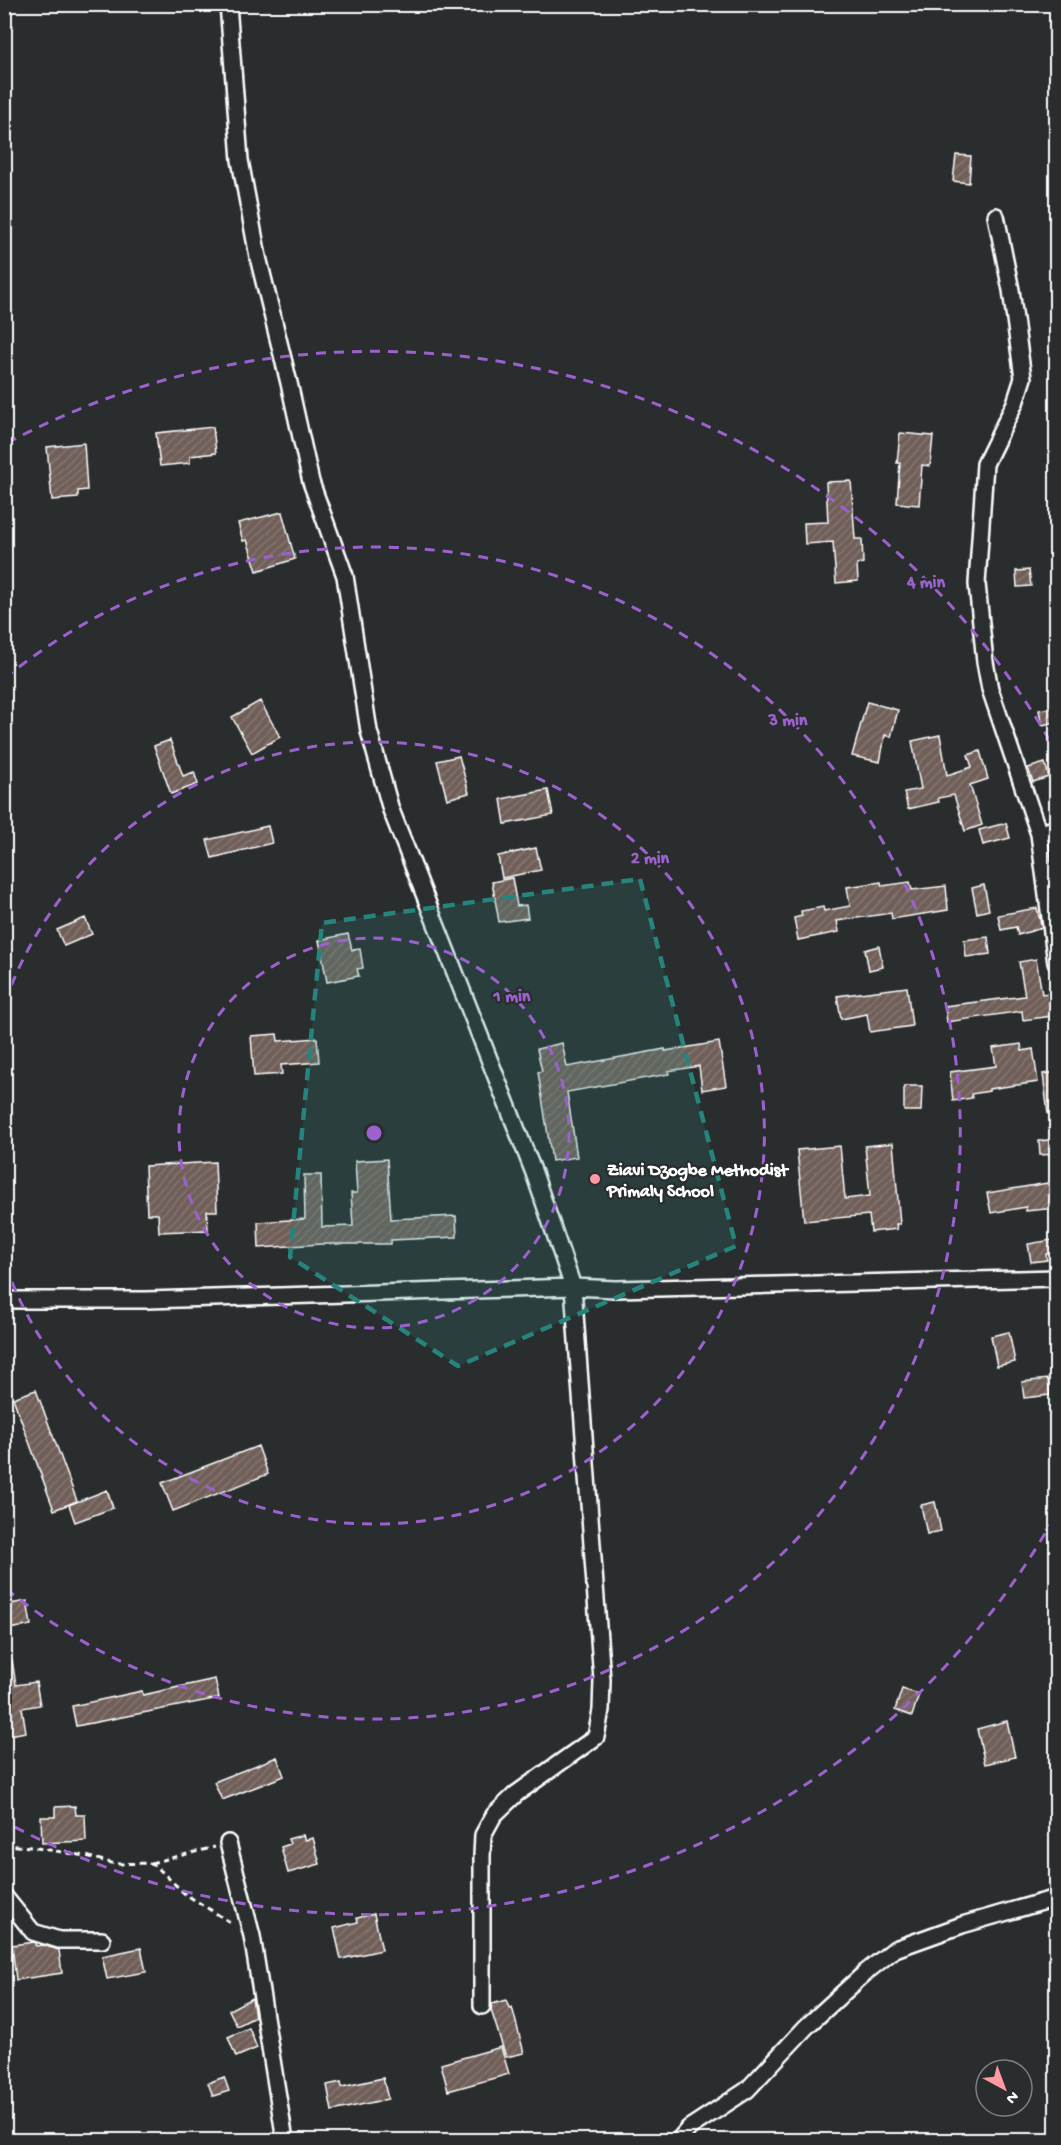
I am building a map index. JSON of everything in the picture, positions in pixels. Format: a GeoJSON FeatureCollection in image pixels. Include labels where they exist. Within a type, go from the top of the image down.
{"type":"FeatureCollection","features":[{"type":"Feature","properties":{"kind":"street"},"geometry":{"type":"LineString","coordinates":[[228,4],[240,160],[258,257],[311,482],[345,576],[369,731],[391,810],[534,1173],[573,1287],[602,1680],[601,1710],[596,1737],[516,1794],[487,1824],[483,1835],[482,1856],[482,2007]]}},
{"type":"Feature","properties":{"kind":"street"},"geometry":{"type":"LineString","coordinates":[[996,216],[1011,290],[1023,378],[1015,403],[985,464],[977,584],[990,689],[1039,834],[1056,963]]}},
{"type":"Feature","properties":{"kind":"street"},"geometry":{"type":"LineString","coordinates":[[1039,834],[1056,828]]}},
{"type":"Feature","properties":{"kind":"street"},"geometry":{"type":"LineString","coordinates":[[4,1300],[147,1300],[573,1287],[663,1288],[1056,1278]]}},
{"type":"Feature","properties":{"kind":"street"},"geometry":{"type":"LineString","coordinates":[[228,1843],[252,1936],[285,2140]]}},
{"type":"Feature","properties":{"kind":"street"},"geometry":{"type":"LineString","coordinates":[[4,1896],[33,1932],[59,1940],[102,1940]]}},
{"type":"Feature","properties":{"kind":"street"},"geometry":{"type":"LineString","coordinates":[[679,2140],[689,2128],[747,2090],[807,2026],[895,1949],[962,1925],[1056,1898]]}},
{"type":"Feature","properties":{"kind":"path"},"geometry":{"type":"LineString","coordinates":[[4,1845],[31,1847],[115,1863],[149,1863],[228,1843]]}},
{"type":"Feature","properties":{"kind":"path"},"geometry":{"type":"LineString","coordinates":[[149,1863],[158,1868],[185,1894],[252,1936]]}},
{"type":"Feature","properties":{"kind":"highlighted area"},"geometry":{"type":"Polygon","coordinates":[[[640,879],[736,1246],[458,1366],[290,1257],[322,923],[640,879]]]}},
{"type":"Feature","properties":{"kind":"building"},"geometry":{"type":"Polygon","coordinates":[[[956,155],[971,156],[969,183],[953,181],[956,155]]]}},
{"type":"Feature","properties":{"kind":"building"},"geometry":{"type":"Polygon","coordinates":[[[213,427],[216,453],[190,456],[190,463],[160,466],[156,433],[213,427]]]}},
{"type":"Feature","properties":{"kind":"building"},"geometry":{"type":"Polygon","coordinates":[[[900,433],[933,436],[930,466],[922,465],[919,505],[897,503],[900,433]]]}},
{"type":"Feature","properties":{"kind":"building"},"geometry":{"type":"Polygon","coordinates":[[[84,443],[87,490],[78,491],[78,498],[52,500],[47,447],[84,443]]]}},
{"type":"Feature","properties":{"kind":"building"},"geometry":{"type":"Polygon","coordinates":[[[851,481],[855,539],[862,539],[863,563],[857,564],[858,581],[836,583],[833,542],[805,544],[804,523],[828,522],[826,482],[851,481]]]}},
{"type":"Feature","properties":{"kind":"building"},"geometry":{"type":"Polygon","coordinates":[[[282,512],[295,559],[257,571],[247,540],[243,541],[238,523],[282,512]]]}},
{"type":"Feature","properties":{"kind":"building"},"geometry":{"type":"Polygon","coordinates":[[[1029,570],[1031,586],[1017,587],[1016,571],[1029,570]]]}},
{"type":"Feature","properties":{"kind":"building"},"geometry":{"type":"Polygon","coordinates":[[[260,701],[280,737],[252,753],[232,717],[260,701]]]}},
{"type":"Feature","properties":{"kind":"building"},"geometry":{"type":"Polygon","coordinates":[[[867,702],[898,710],[891,737],[885,735],[880,762],[852,756],[867,702]]]}},
{"type":"Feature","properties":{"kind":"building"},"geometry":{"type":"Polygon","coordinates":[[[1056,707],[1056,722],[1042,725],[1039,710],[1056,707]]]}},
{"type":"Feature","properties":{"kind":"building"},"geometry":{"type":"Polygon","coordinates":[[[940,735],[947,775],[972,767],[968,755],[980,751],[988,779],[970,785],[982,825],[965,831],[954,795],[938,798],[939,802],[908,809],[904,792],[921,789],[912,741],[940,735]]]}},
{"type":"Feature","properties":{"kind":"building"},"geometry":{"type":"Polygon","coordinates":[[[170,740],[183,776],[194,772],[198,784],[171,794],[154,746],[170,740]]]}},
{"type":"Feature","properties":{"kind":"building"},"geometry":{"type":"Polygon","coordinates":[[[459,756],[469,793],[447,799],[437,761],[459,756]]]}},
{"type":"Feature","properties":{"kind":"building"},"geometry":{"type":"Polygon","coordinates":[[[1045,763],[1049,777],[1033,782],[1028,768],[1045,763]]]}},
{"type":"Feature","properties":{"kind":"building"},"geometry":{"type":"Polygon","coordinates":[[[548,790],[553,815],[505,824],[501,799],[548,790]]]}},
{"type":"Feature","properties":{"kind":"building"},"geometry":{"type":"Polygon","coordinates":[[[1006,823],[1010,838],[983,845],[979,830],[1006,823]]]}},
{"type":"Feature","properties":{"kind":"building"},"geometry":{"type":"Polygon","coordinates":[[[268,826],[272,843],[212,858],[207,840],[268,826]]]}},
{"type":"Feature","properties":{"kind":"building"},"geometry":{"type":"Polygon","coordinates":[[[536,848],[541,870],[502,878],[498,856],[536,848]]]}},
{"type":"Feature","properties":{"kind":"building"},"geometry":{"type":"Polygon","coordinates":[[[512,878],[517,906],[526,905],[528,918],[499,922],[492,882],[512,878]]]}},
{"type":"Feature","properties":{"kind":"building"},"geometry":{"type":"Polygon","coordinates":[[[881,882],[882,886],[910,882],[912,890],[946,886],[948,910],[892,919],[891,913],[837,921],[839,932],[798,940],[794,918],[802,916],[801,911],[823,907],[824,911],[850,906],[847,887],[881,882]]]}},
{"type":"Feature","properties":{"kind":"building"},"geometry":{"type":"Polygon","coordinates":[[[984,885],[989,910],[977,913],[972,888],[984,885]]]}},
{"type":"Feature","properties":{"kind":"building"},"geometry":{"type":"Polygon","coordinates":[[[1037,908],[1042,928],[1018,935],[1016,927],[1001,930],[998,915],[1037,908]]]}},
{"type":"Feature","properties":{"kind":"building"},"geometry":{"type":"Polygon","coordinates":[[[85,918],[92,934],[64,946],[57,930],[85,918]]]}},
{"type":"Feature","properties":{"kind":"building"},"geometry":{"type":"Polygon","coordinates":[[[348,934],[352,950],[360,949],[363,968],[357,969],[359,976],[327,982],[319,940],[348,934]]]}},
{"type":"Feature","properties":{"kind":"building"},"geometry":{"type":"Polygon","coordinates":[[[988,937],[990,954],[966,957],[964,940],[988,937]]]}},
{"type":"Feature","properties":{"kind":"building"},"geometry":{"type":"Polygon","coordinates":[[[879,946],[883,967],[869,970],[865,950],[879,946]]]}},
{"type":"Feature","properties":{"kind":"building"},"geometry":{"type":"Polygon","coordinates":[[[1036,959],[1042,994],[1049,993],[1052,1016],[1023,1020],[1022,1011],[947,1022],[945,1006],[1025,996],[1019,962],[1036,959]]]}},
{"type":"Feature","properties":{"kind":"building"},"geometry":{"type":"Polygon","coordinates":[[[907,987],[912,1026],[870,1032],[867,1014],[841,1019],[837,996],[907,987]]]}},
{"type":"Feature","properties":{"kind":"building"},"geometry":{"type":"Polygon","coordinates":[[[277,1034],[278,1041],[317,1038],[319,1062],[281,1065],[282,1074],[254,1076],[251,1036],[277,1034]]]}},
{"type":"Feature","properties":{"kind":"building"},"geometry":{"type":"Polygon","coordinates":[[[719,1042],[726,1086],[702,1090],[699,1066],[668,1071],[669,1074],[567,1092],[577,1157],[552,1161],[538,1072],[542,1071],[537,1049],[562,1043],[567,1067],[665,1049],[665,1051],[719,1042]]]}},
{"type":"Feature","properties":{"kind":"building"},"geometry":{"type":"Polygon","coordinates":[[[1021,1044],[1022,1051],[1033,1049],[1038,1082],[989,1089],[989,1091],[971,1094],[972,1098],[953,1101],[950,1072],[996,1066],[993,1048],[1021,1044]]]}},
{"type":"Feature","properties":{"kind":"building"},"geometry":{"type":"Polygon","coordinates":[[[1056,1072],[1056,1114],[1048,1114],[1043,1074],[1056,1072]]]}},
{"type":"Feature","properties":{"kind":"building"},"geometry":{"type":"Polygon","coordinates":[[[904,1086],[922,1086],[921,1111],[904,1111],[904,1086]]]}},
{"type":"Feature","properties":{"kind":"building"},"geometry":{"type":"Polygon","coordinates":[[[1056,1139],[1056,1154],[1040,1155],[1039,1141],[1056,1139]]]}},
{"type":"Feature","properties":{"kind":"building"},"geometry":{"type":"Polygon","coordinates":[[[893,1143],[900,1224],[896,1224],[897,1229],[871,1232],[869,1215],[804,1221],[797,1150],[840,1146],[845,1199],[870,1196],[865,1146],[893,1143]]]}},
{"type":"Feature","properties":{"kind":"building"},"geometry":{"type":"Polygon","coordinates":[[[387,1159],[391,1219],[456,1216],[457,1237],[391,1240],[391,1244],[321,1244],[259,1248],[258,1222],[305,1219],[304,1175],[321,1175],[322,1227],[353,1226],[351,1193],[357,1193],[355,1161],[387,1159]]]}},
{"type":"Feature","properties":{"kind":"building"},"geometry":{"type":"Polygon","coordinates":[[[215,1162],[217,1211],[207,1211],[208,1230],[159,1232],[158,1214],[147,1214],[145,1166],[215,1162]]]}},
{"type":"Feature","properties":{"kind":"building"},"geometry":{"type":"Polygon","coordinates":[[[1048,1183],[1048,1185],[1056,1184],[1056,1208],[1026,1211],[1026,1207],[991,1213],[987,1193],[1048,1183]]]}},
{"type":"Feature","properties":{"kind":"building"},"geometry":{"type":"Polygon","coordinates":[[[1052,1240],[1054,1253],[1046,1254],[1047,1260],[1031,1262],[1028,1244],[1052,1240]]]}},
{"type":"Feature","properties":{"kind":"building"},"geometry":{"type":"Polygon","coordinates":[[[1009,1332],[1015,1362],[997,1366],[991,1336],[1009,1332]]]}},
{"type":"Feature","properties":{"kind":"building"},"geometry":{"type":"Polygon","coordinates":[[[1048,1379],[1050,1395],[1024,1398],[1022,1382],[1048,1379]]]}},
{"type":"Feature","properties":{"kind":"building"},"geometry":{"type":"Polygon","coordinates":[[[36,1390],[77,1501],[54,1510],[13,1398],[36,1390]]]}},
{"type":"Feature","properties":{"kind":"building"},"geometry":{"type":"Polygon","coordinates":[[[258,1446],[268,1474],[173,1511],[162,1483],[258,1446]]]}},
{"type":"Feature","properties":{"kind":"building"},"geometry":{"type":"Polygon","coordinates":[[[107,1490],[113,1508],[75,1522],[69,1505],[107,1490]]]}},
{"type":"Feature","properties":{"kind":"building"},"geometry":{"type":"Polygon","coordinates":[[[935,1502],[941,1531],[927,1534],[921,1505],[935,1502]]]}},
{"type":"Feature","properties":{"kind":"building"},"geometry":{"type":"Polygon","coordinates":[[[27,1601],[31,1625],[4,1630],[4,1605],[27,1601]]]}},
{"type":"Feature","properties":{"kind":"building"},"geometry":{"type":"Polygon","coordinates":[[[4,1660],[12,1660],[16,1685],[36,1682],[40,1705],[22,1708],[26,1732],[4,1736],[4,1660]]]}},
{"type":"Feature","properties":{"kind":"building"},"geometry":{"type":"Polygon","coordinates":[[[215,1679],[219,1698],[76,1726],[72,1706],[142,1691],[143,1695],[215,1679]]]}},
{"type":"Feature","properties":{"kind":"building"},"geometry":{"type":"Polygon","coordinates":[[[902,1689],[919,1694],[912,1716],[895,1710],[902,1689]]]}},
{"type":"Feature","properties":{"kind":"building"},"geometry":{"type":"Polygon","coordinates":[[[1007,1721],[1015,1757],[985,1764],[977,1729],[1007,1721]]]}},
{"type":"Feature","properties":{"kind":"building"},"geometry":{"type":"Polygon","coordinates":[[[277,1757],[284,1776],[222,1800],[214,1782],[277,1757]]]}},
{"type":"Feature","properties":{"kind":"building"},"geometry":{"type":"Polygon","coordinates":[[[75,1806],[76,1815],[85,1815],[86,1841],[42,1843],[41,1817],[55,1817],[55,1807],[75,1806]]]}},
{"type":"Feature","properties":{"kind":"building"},"geometry":{"type":"Polygon","coordinates":[[[303,1835],[305,1840],[313,1838],[320,1864],[288,1873],[281,1847],[290,1844],[288,1839],[303,1835]]]}},
{"type":"Feature","properties":{"kind":"building"},"geometry":{"type":"Polygon","coordinates":[[[374,1914],[382,1950],[341,1959],[334,1928],[358,1922],[357,1918],[374,1914]]]}},
{"type":"Feature","properties":{"kind":"building"},"geometry":{"type":"Polygon","coordinates":[[[34,1942],[36,1946],[43,1945],[59,1950],[62,1973],[16,1980],[12,1945],[34,1942]]]}},
{"type":"Feature","properties":{"kind":"building"},"geometry":{"type":"Polygon","coordinates":[[[141,1948],[146,1972],[107,1979],[102,1956],[141,1948]]]}},
{"type":"Feature","properties":{"kind":"building"},"geometry":{"type":"Polygon","coordinates":[[[252,1998],[255,2017],[237,2026],[229,2010],[252,1998]]]}},
{"type":"Feature","properties":{"kind":"building"},"geometry":{"type":"Polygon","coordinates":[[[506,2000],[509,2008],[512,2007],[524,2053],[506,2057],[491,2010],[492,2004],[506,2000]]]}},
{"type":"Feature","properties":{"kind":"building"},"geometry":{"type":"Polygon","coordinates":[[[249,2028],[257,2048],[236,2057],[228,2037],[249,2028]]]}},
{"type":"Feature","properties":{"kind":"building"},"geometry":{"type":"Polygon","coordinates":[[[501,2047],[509,2074],[448,2091],[441,2064],[501,2047]]]}},
{"type":"Feature","properties":{"kind":"building"},"geometry":{"type":"Polygon","coordinates":[[[224,2077],[229,2091],[213,2096],[208,2083],[224,2077]]]}},
{"type":"Feature","properties":{"kind":"building"},"geometry":{"type":"Polygon","coordinates":[[[383,2078],[388,2099],[332,2111],[327,2085],[341,2082],[342,2087],[383,2078]]]}},
{"type":"Feature","properties":{"kind":"place","name":"Ziavi Dzogbe Methodist Primaly School"},"geometry":{"type":"Point","coordinates":[595,1179]}}]}
